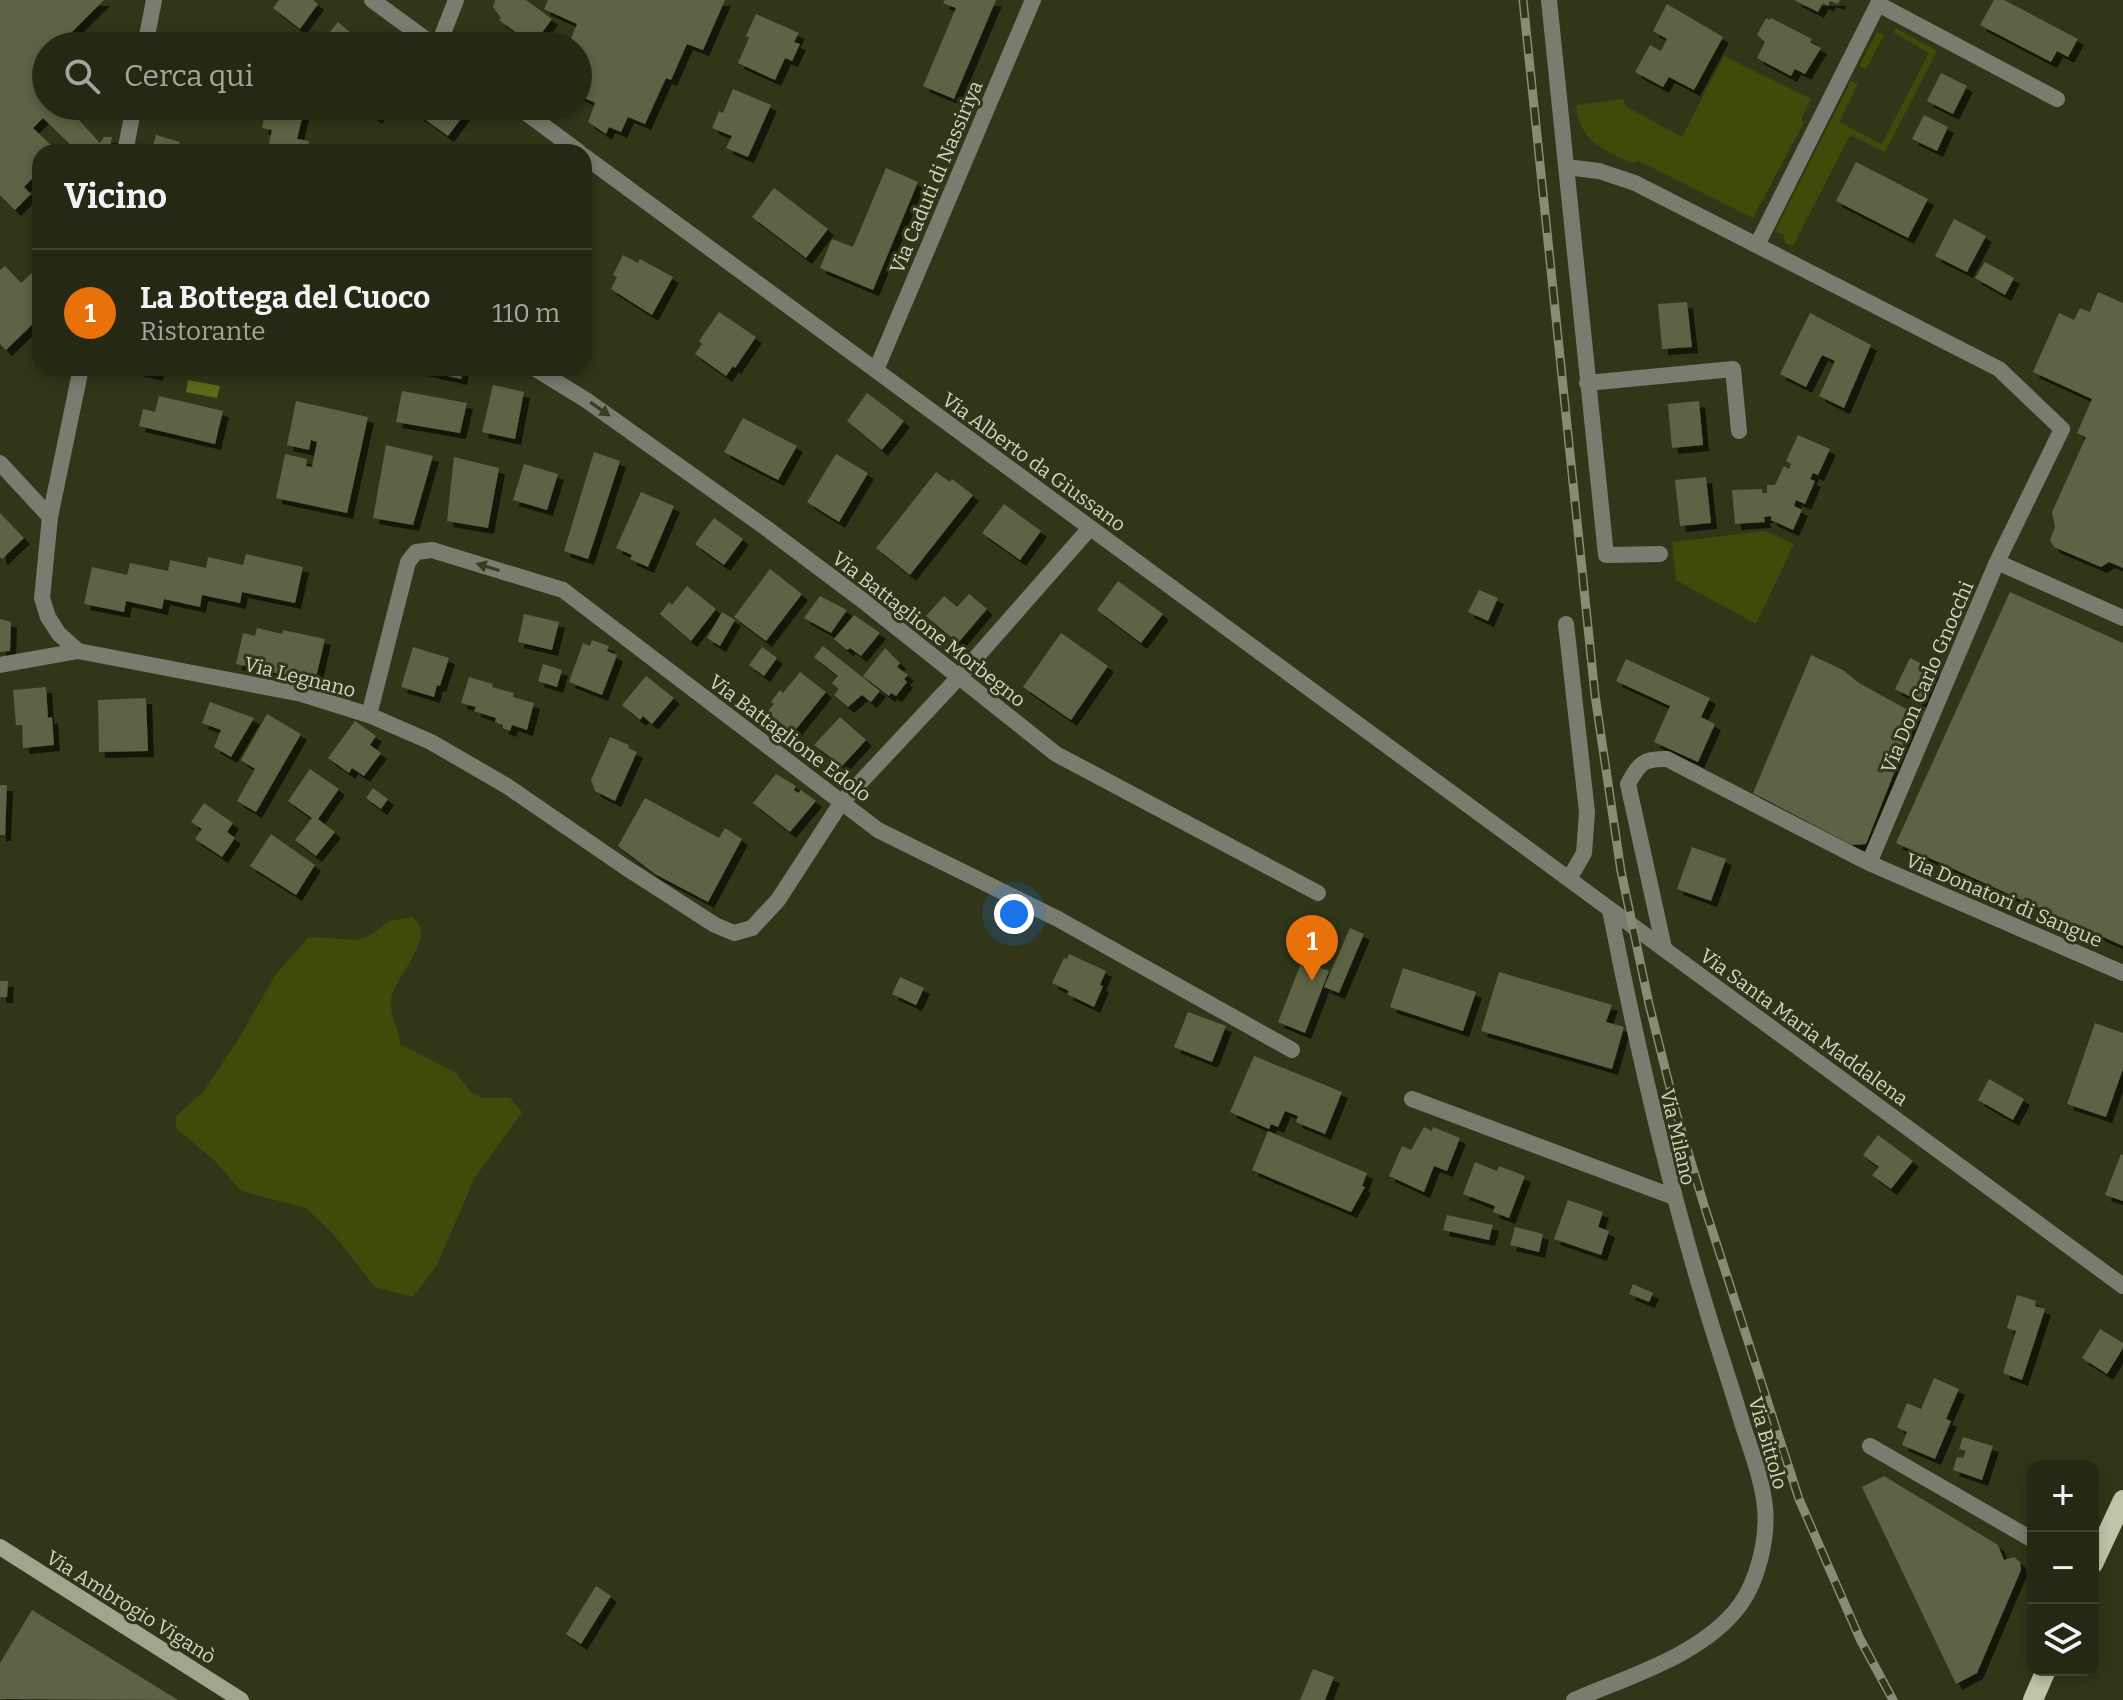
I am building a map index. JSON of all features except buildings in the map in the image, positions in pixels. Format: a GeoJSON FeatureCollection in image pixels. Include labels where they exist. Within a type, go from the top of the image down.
{"type":"FeatureCollection","features":[{"type":"Feature","properties":{"kind":"main road"},"geometry":{"type":"LineString","coordinates":[[2099,1551],[2123,1500]]}},
{"type":"Feature","properties":{"kind":"main road","name":"Via Ambrogio Viganò"},"geometry":{"type":"LineString","coordinates":[[0,1547],[241,1700]]}},
{"type":"Feature","properties":{"kind":"main road"},"geometry":{"type":"LineString","coordinates":[[2033,1700],[2043,1676]]}},
{"type":"Feature","properties":{"kind":"street"},"geometry":{"type":"LineString","coordinates":[[148,32],[154,0]]}},
{"type":"Feature","properties":{"kind":"street"},"geometry":{"type":"LineString","coordinates":[[372,0],[417,32]]}},
{"type":"Feature","properties":{"kind":"street"},"geometry":{"type":"LineString","coordinates":[[443,32],[456,0]]}},
{"type":"Feature","properties":{"kind":"street","name":"Via Caduti di Nassiriya"},"geometry":{"type":"LineString","coordinates":[[876,370],[1033,0]]}},
{"type":"Feature","properties":{"kind":"street"},"geometry":{"type":"LineString","coordinates":[[1549,0],[1606,555],[1660,554]]}},
{"type":"Feature","properties":{"kind":"street"},"geometry":{"type":"LineString","coordinates":[[1757,245],[1879,2],[2057,99]]}},
{"type":"Feature","properties":{"kind":"street"},"geometry":{"type":"LineString","coordinates":[[127,144],[131,120]]}},
{"type":"Feature","properties":{"kind":"street","name":"Via Alberto da Giussano"},"geometry":{"type":"LineString","coordinates":[[536,120],[568,144]]}},
{"type":"Feature","properties":{"kind":"street","name":"Via Alberto da Giussano"},"geometry":{"type":"LineString","coordinates":[[592,161],[1460,801]]}},
{"type":"Feature","properties":{"kind":"street","name":"Via Don Carlo Gnocchi"},"geometry":{"type":"LineString","coordinates":[[1566,167],[1618,176],[1999,369],[2062,429],[1997,562],[1869,863]]}},
{"type":"Feature","properties":{"kind":"street"},"geometry":{"type":"LineString","coordinates":[[1587,383],[1733,369],[1739,431]]}},
{"type":"Feature","properties":{"kind":"street"},"geometry":{"type":"LineString","coordinates":[[78,651],[59,634],[48,617],[42,598],[50,517],[79,376]]}},
{"type":"Feature","properties":{"kind":"street","name":"Via Battaglione Morbegno"},"geometry":{"type":"LineString","coordinates":[[547,376],[586,400],[762,525],[1056,754],[1318,893]]}},
{"type":"Feature","properties":{"kind":"street"},"geometry":{"type":"LineString","coordinates":[[0,463],[50,517]]}},
{"type":"Feature","properties":{"kind":"street"},"geometry":{"type":"LineString","coordinates":[[841,803],[958,678],[1090,528]]}},
{"type":"Feature","properties":{"kind":"street","name":"Via Battaglione Edolo"},"geometry":{"type":"LineString","coordinates":[[369,715],[408,562],[416,552],[432,550],[563,590],[878,830],[1058,919],[1292,1050]]}},
{"type":"Feature","properties":{"kind":"street"},"geometry":{"type":"LineString","coordinates":[[1997,562],[2123,618]]}},
{"type":"Feature","properties":{"kind":"street"},"geometry":{"type":"LineString","coordinates":[[1566,624],[1587,812],[1584,853],[1569,879]]}},
{"type":"Feature","properties":{"kind":"street"},"geometry":{"type":"LineString","coordinates":[[0,665],[78,651]]}},
{"type":"Feature","properties":{"kind":"street","name":"Via Legnano"},"geometry":{"type":"LineString","coordinates":[[78,651],[302,694],[369,715],[431,742],[507,786],[625,867],[715,925],[734,933],[752,928],[778,900],[841,803]]}},
{"type":"Feature","properties":{"kind":"street"},"geometry":{"type":"LineString","coordinates":[[1664,948],[1628,784],[1638,767],[1651,758],[1667,759],[1869,863]]}},
{"type":"Feature","properties":{"kind":"street","name":"Via Santa Maria Maddalena"},"geometry":{"type":"LineString","coordinates":[[1460,801],[2123,1286]]}},
{"type":"Feature","properties":{"kind":"street","name":"Via Donatori di Sangue"},"geometry":{"type":"LineString","coordinates":[[1869,863],[2123,973]]}},
{"type":"Feature","properties":{"kind":"street","name":"Via Milano"},"geometry":{"type":"LineString","coordinates":[[1610,910],[1639,1056],[1674,1197]]}},
{"type":"Feature","properties":{"kind":"street","name":"Via Milano"},"geometry":{"type":"LineString","coordinates":[[1412,1099],[1674,1197]]}},
{"type":"Feature","properties":{"kind":"street","name":"Via Bittolo"},"geometry":{"type":"LineString","coordinates":[[1574,1700],[1688,1650],[1713,1635],[1740,1605],[1753,1582],[1766,1527],[1760,1476],[1674,1197]]}},
{"type":"Feature","properties":{"kind":"street"},"geometry":{"type":"LineString","coordinates":[[1870,1446],[2027,1537]]}},
{"type":"Feature","properties":{"kind":"shaded area"},"geometry":{"type":"Polygon","coordinates":[[[1896,28],[1937,51],[1885,152],[1850,135],[1793,246],[1785,243],[1784,235],[1775,231],[1851,81],[1858,84],[1839,122],[1882,144],[1929,53],[1893,32],[1896,28]]]}},
{"type":"Feature","properties":{"kind":"shaded area"},"geometry":{"type":"Polygon","coordinates":[[[1877,32],[1884,35],[1866,69],[1859,66],[1877,32]]]}},
{"type":"Feature","properties":{"kind":"shaded area"},"geometry":{"type":"Polygon","coordinates":[[[1724,56],[1811,99],[1802,117],[1803,124],[1753,218],[1639,161],[1631,163],[1601,148],[1587,135],[1578,117],[1576,105],[1624,99],[1625,106],[1682,137],[1724,56]]]}},
{"type":"Feature","properties":{"kind":"shaded area"},"geometry":{"type":"Polygon","coordinates":[[[188,380],[220,386],[217,398],[186,392],[188,380]]]}},
{"type":"Feature","properties":{"kind":"shaded area"},"geometry":{"type":"Polygon","coordinates":[[[1765,531],[1794,544],[1756,624],[1676,580],[1672,542],[1765,531]]]}},
{"type":"Feature","properties":{"kind":"shaded area"},"geometry":{"type":"Polygon","coordinates":[[[412,917],[420,927],[419,942],[391,1001],[400,1044],[456,1073],[471,1092],[483,1098],[510,1098],[522,1112],[474,1179],[437,1265],[413,1297],[375,1287],[334,1235],[306,1208],[241,1191],[216,1162],[176,1128],[176,1116],[204,1091],[276,974],[309,937],[357,940],[369,936],[389,921],[412,917]]]}},
{"type":"Feature","properties":{"kind":"railway"},"geometry":{"type":"LineString","coordinates":[[1523,0],[1595,695],[1621,871],[1649,1004],[1676,1112],[1704,1205],[1799,1499],[1860,1639],[1893,1700]]}},
{"type":"Feature","properties":{"kind":"place","name":"La Bottega del Cuoco"},"geometry":{"type":"Point","coordinates":[1312,981]}}]}
